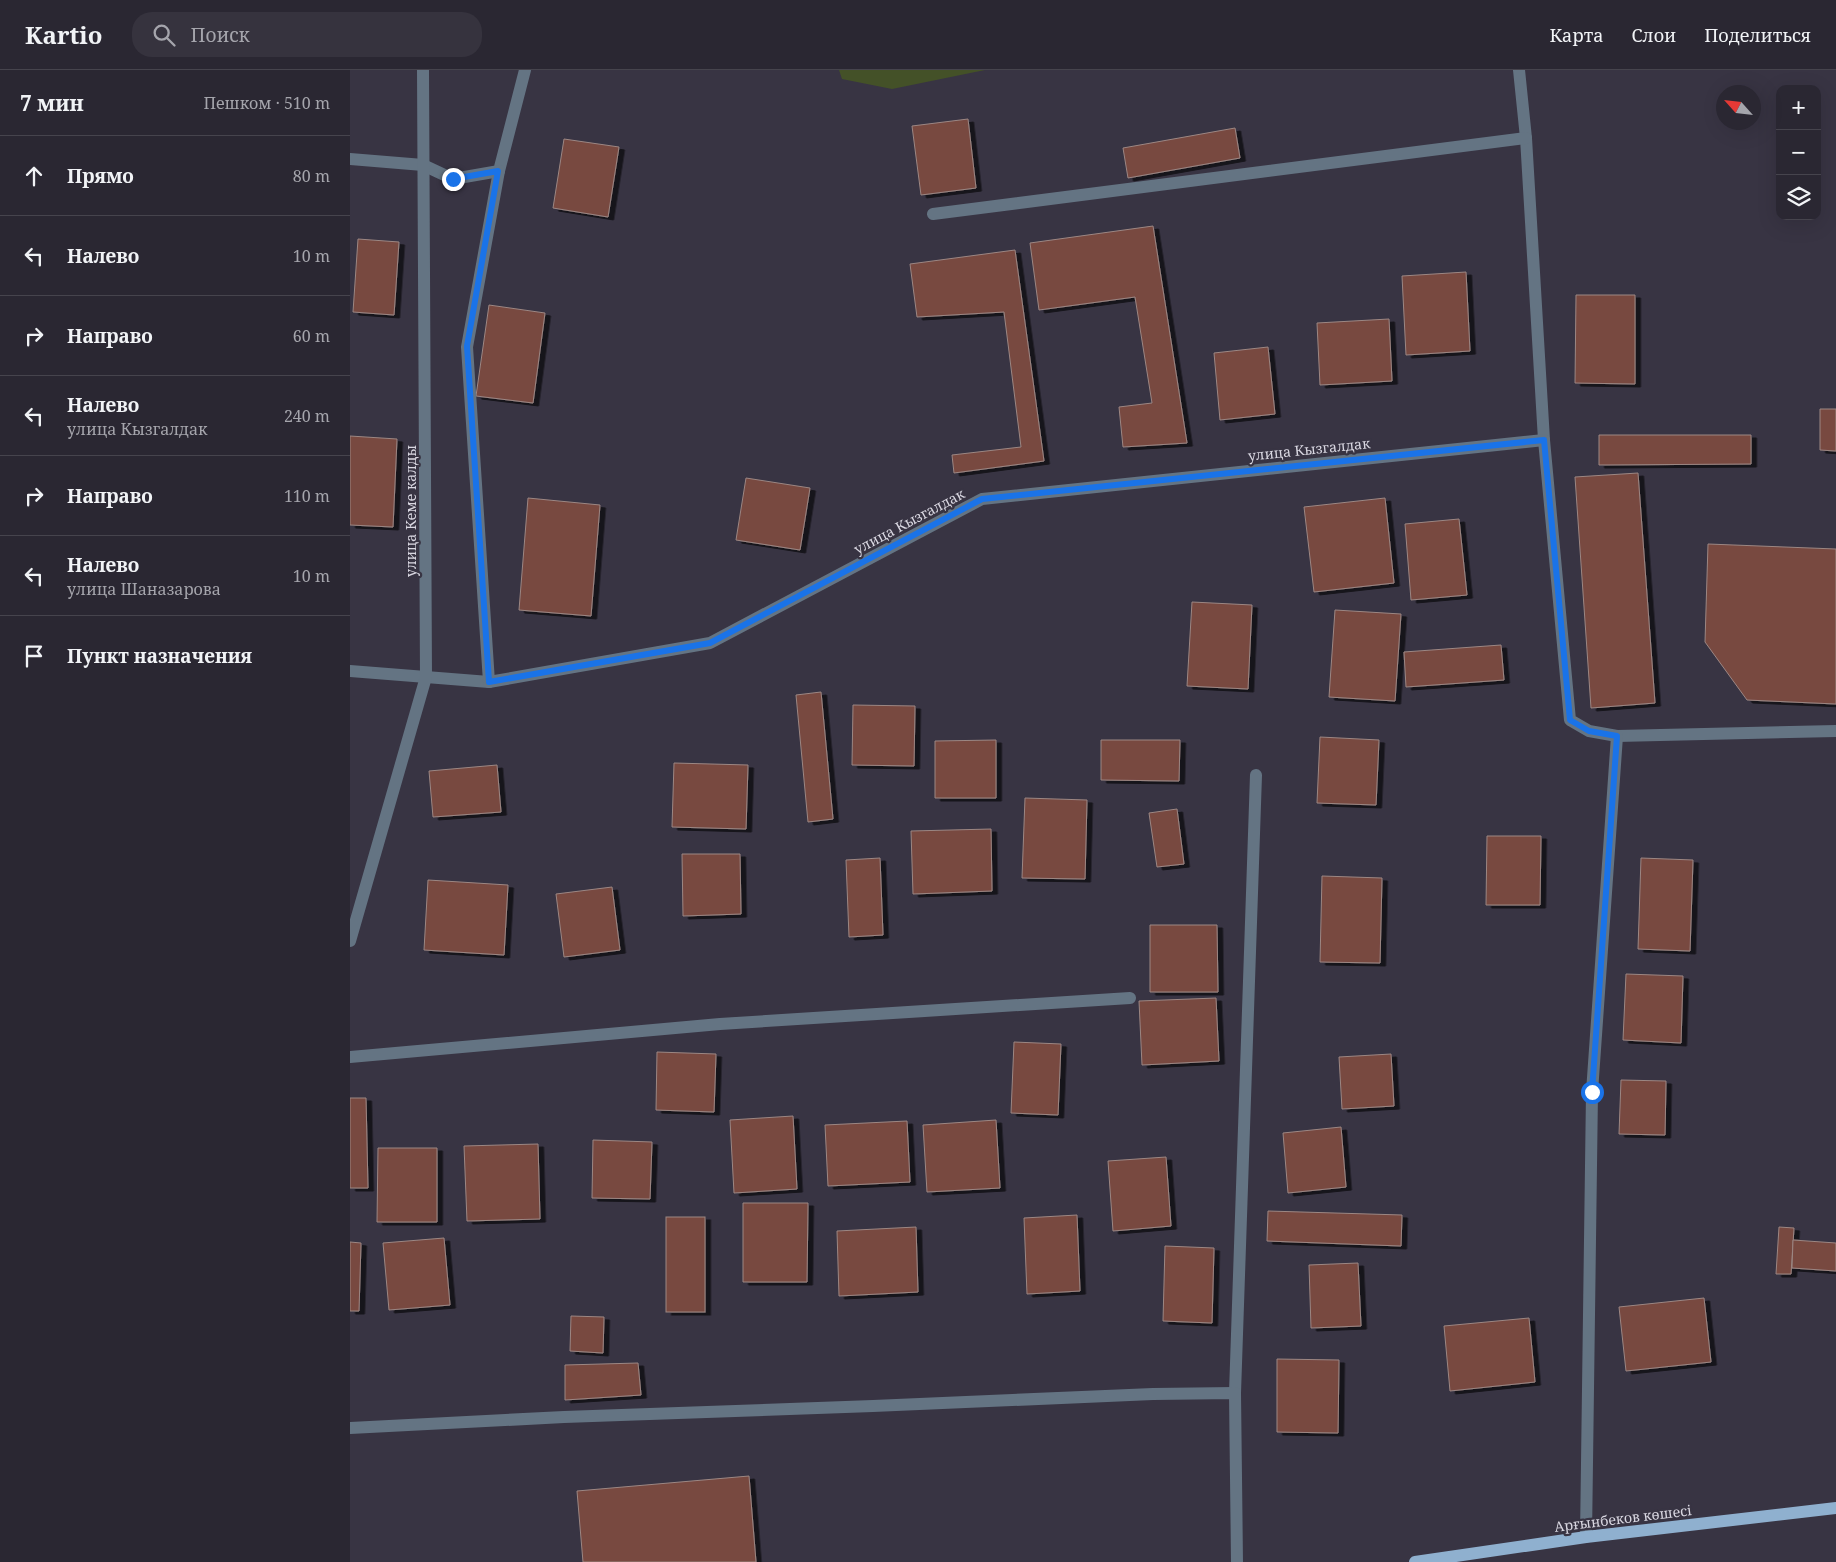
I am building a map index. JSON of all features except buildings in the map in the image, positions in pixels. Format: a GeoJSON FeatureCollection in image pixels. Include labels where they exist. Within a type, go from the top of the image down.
{"type":"FeatureCollection","features":[{"type":"Feature","properties":{"kind":"main road","name":"Арғынбеков көшесі"},"geometry":{"type":"LineString","coordinates":[[1415,1562],[1586,1537],[1836,1508]]}},
{"type":"Feature","properties":{"kind":"street","name":"улица Кеме калды"},"geometry":{"type":"LineString","coordinates":[[350,942],[426,676],[423,70]]}},
{"type":"Feature","properties":{"kind":"street"},"geometry":{"type":"LineString","coordinates":[[489,682],[467,346],[498,171],[525,70]]}},
{"type":"Feature","properties":{"kind":"street"},"geometry":{"type":"LineString","coordinates":[[1519,70],[1526,138],[1544,440],[1570,720],[1589,731],[1617,736],[1836,731]]}},
{"type":"Feature","properties":{"kind":"street"},"geometry":{"type":"LineString","coordinates":[[934,214],[1526,138]]}},
{"type":"Feature","properties":{"kind":"street"},"geometry":{"type":"LineString","coordinates":[[350,159],[423,165],[453,179],[498,171]]}},
{"type":"Feature","properties":{"kind":"street","name":"улица Кызгалдак"},"geometry":{"type":"LineString","coordinates":[[350,671],[489,682],[710,643],[982,499],[1544,440]]}},
{"type":"Feature","properties":{"kind":"street"},"geometry":{"type":"LineString","coordinates":[[1586,1537],[1592,1092],[1617,736]]}},
{"type":"Feature","properties":{"kind":"street"},"geometry":{"type":"LineString","coordinates":[[1237,1562],[1235,1393],[1256,775]]}},
{"type":"Feature","properties":{"kind":"street"},"geometry":{"type":"LineString","coordinates":[[350,1057],[720,1024],[1130,998]]}},
{"type":"Feature","properties":{"kind":"street"},"geometry":{"type":"LineString","coordinates":[[350,1428],[564,1417],[1153,1394],[1235,1393]]}},
{"type":"Feature","properties":{"kind":"green space"},"geometry":{"type":"Polygon","coordinates":[[[839,70],[985,70],[892,89],[842,79],[839,70]]]}},
{"type":"Feature","properties":{"kind":"route"},"geometry":{"type":"LineString","coordinates":[[453,179],[498,171],[467,346],[489,682],[710,643],[982,499],[1544,440],[1570,720],[1589,731],[1617,736],[1592,1092]]}}]}
